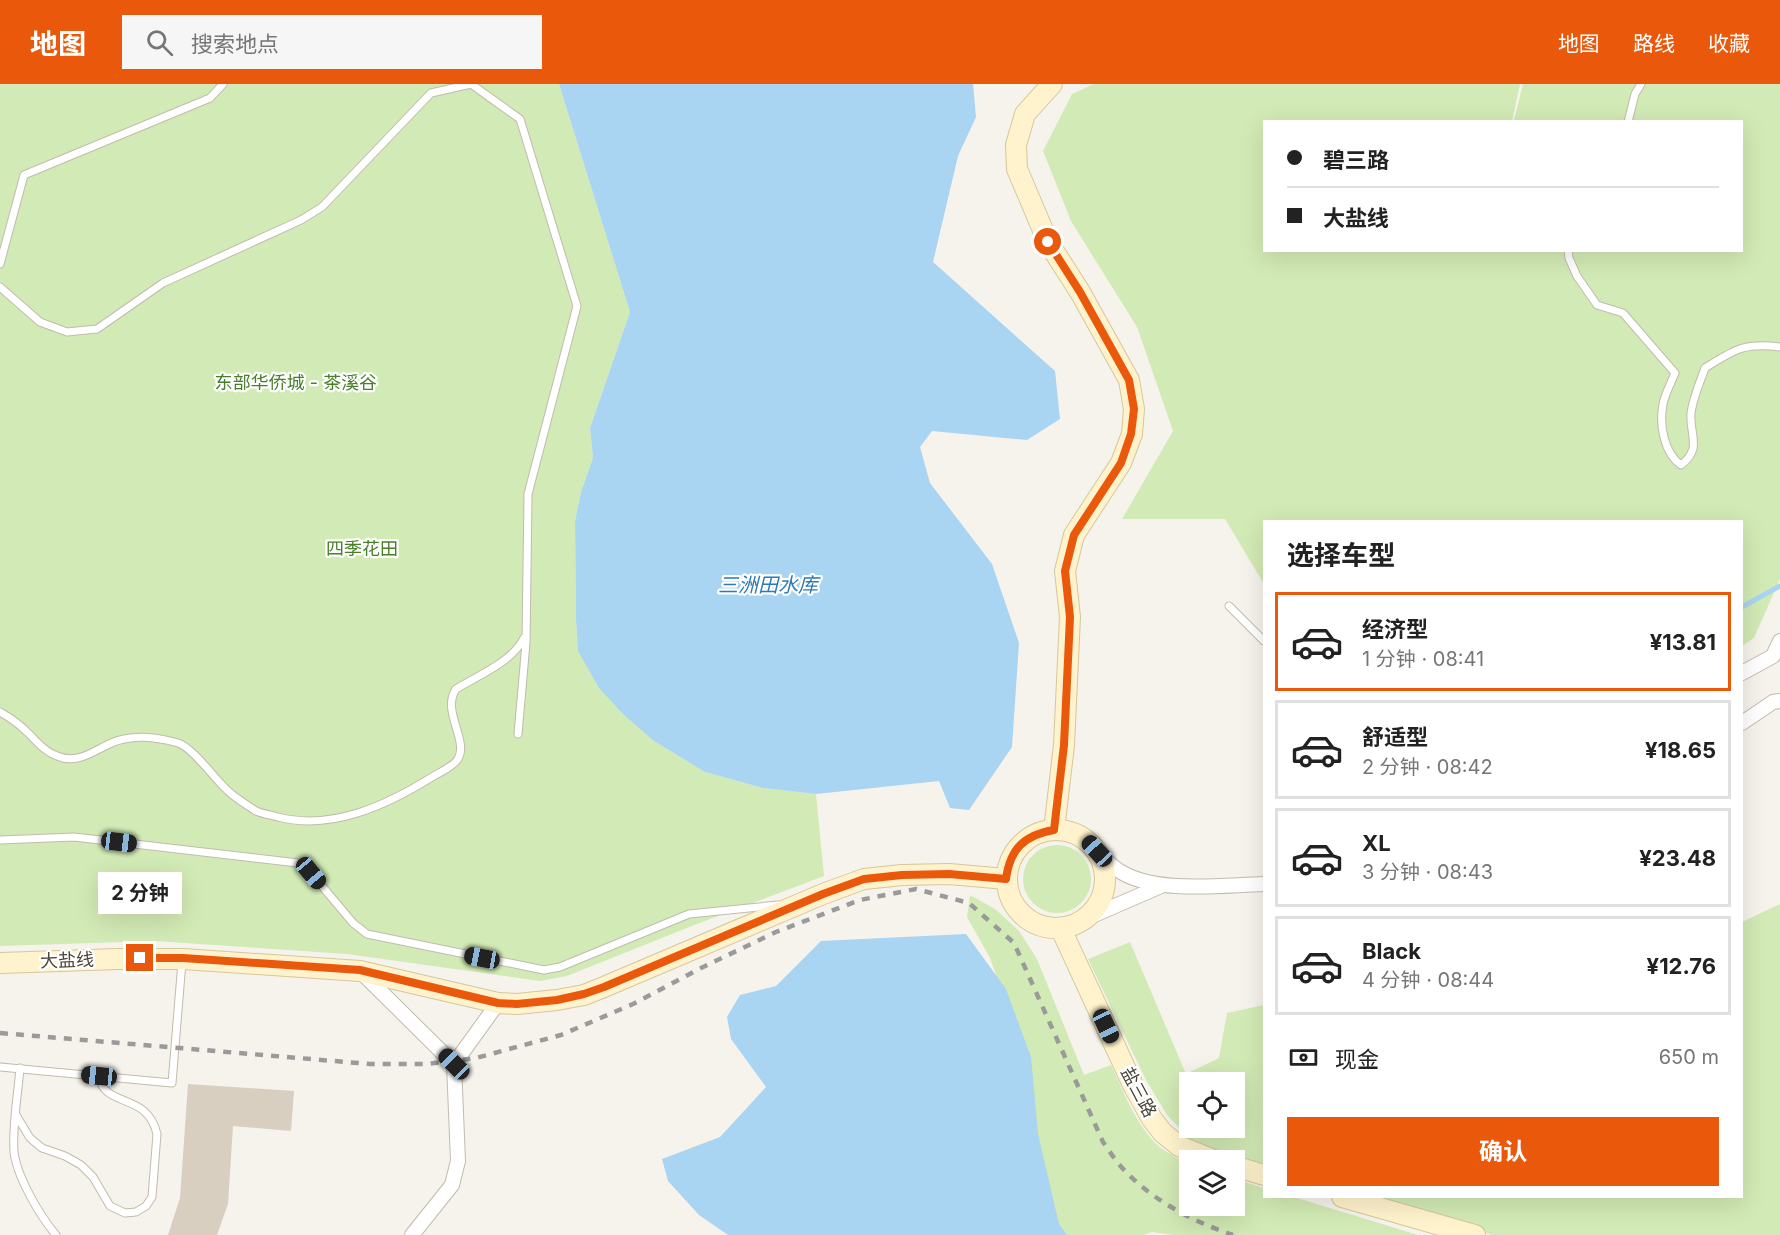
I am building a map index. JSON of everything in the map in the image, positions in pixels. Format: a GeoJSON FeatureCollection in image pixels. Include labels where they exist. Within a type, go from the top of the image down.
{"type":"FeatureCollection","features":[{"type":"Feature","properties":{"kind":"main road"},"geometry":{"type":"LineString","coordinates":[[1052,84],[1025,114],[1016,145],[1017,169],[1048,242],[1080,292],[1129,380],[1134,409],[1131,434],[1121,463],[1074,535],[1065,571],[1069,628],[1064,745],[1054,830]]}},
{"type":"Feature","properties":{"kind":"main road"},"geometry":{"type":"LineString","coordinates":[[1054,830],[1078,835],[1097,851],[1104,867],[1105,886],[1102,898],[1095,910],[1085,919],[1061,929],[1037,925],[1018,912],[1007,891],[1006,879],[1012,855],[1020,844],[1042,832],[1054,830]]}},
{"type":"Feature","properties":{"kind":"main road","name":"大盐线"},"geometry":{"type":"LineString","coordinates":[[0,963],[183,958],[360,970],[498,1003],[537,1003],[584,994],[844,885],[882,876],[949,874],[1006,879]]}},
{"type":"Feature","properties":{"kind":"main road","name":"盐三路"},"geometry":{"type":"LineString","coordinates":[[1061,929],[1133,1085],[1152,1119],[1163,1133],[1179,1146],[1189,1150]]}},
{"type":"Feature","properties":{"kind":"main road"},"geometry":{"type":"LineString","coordinates":[[1245,1169],[1263,1175]]}},
{"type":"Feature","properties":{"kind":"main road"},"geometry":{"type":"LineString","coordinates":[[1346,1198],[1475,1235]]}},
{"type":"Feature","properties":{"kind":"street"},"geometry":{"type":"LineString","coordinates":[[1743,672],[1777,653],[1780,641]]}},
{"type":"Feature","properties":{"kind":"street"},"geometry":{"type":"LineString","coordinates":[[1743,722],[1773,702],[1780,701]]}},
{"type":"Feature","properties":{"kind":"street"},"geometry":{"type":"LineString","coordinates":[[1097,851],[1121,872],[1161,885],[1263,884]]}},
{"type":"Feature","properties":{"kind":"street"},"geometry":{"type":"LineString","coordinates":[[1085,919],[1161,885]]}},
{"type":"Feature","properties":{"kind":"street"},"geometry":{"type":"LineString","coordinates":[[360,970],[454,1064]]}},
{"type":"Feature","properties":{"kind":"street"},"geometry":{"type":"LineString","coordinates":[[412,1235],[452,1185],[458,1161],[454,1064],[498,1003]]}},
{"type":"Feature","properties":{"kind":"lane"},"geometry":{"type":"LineString","coordinates":[[0,264],[24,175],[210,98],[223,84]]}},
{"type":"Feature","properties":{"kind":"lane"},"geometry":{"type":"LineString","coordinates":[[0,286],[40,322],[67,332],[97,329],[163,283],[300,220],[322,207],[431,93],[471,84],[520,119],[577,306],[528,494],[526,634],[518,734]]}},
{"type":"Feature","properties":{"kind":"lane"},"geometry":{"type":"LineString","coordinates":[[1628,120],[1635,94],[1641,84]]}},
{"type":"Feature","properties":{"kind":"lane"},"geometry":{"type":"LineString","coordinates":[[1568,252],[1577,276],[1597,305],[1623,313],[1675,373],[1663,405],[1663,424],[1671,456],[1681,465],[1689,459],[1694,446],[1691,413],[1705,368],[1736,348],[1765,344],[1780,346]]}},
{"type":"Feature","properties":{"kind":"lane"},"geometry":{"type":"LineString","coordinates":[[1229,606],[1263,640]]}},
{"type":"Feature","properties":{"kind":"lane"},"geometry":{"type":"LineString","coordinates":[[0,712],[25,730],[39,745],[66,760],[79,759],[123,739],[156,737],[183,744],[228,791],[259,812],[296,822],[339,818],[377,806],[454,764],[460,750],[452,710],[452,694],[456,689],[507,657],[526,634]]}},
{"type":"Feature","properties":{"kind":"lane"},"geometry":{"type":"LineString","coordinates":[[0,840],[74,837],[298,863],[306,867],[353,923],[367,934],[544,970],[560,967],[689,914],[804,902]]}},
{"type":"Feature","properties":{"kind":"lane"},"geometry":{"type":"LineString","coordinates":[[0,1066],[172,1083],[183,958]]}},
{"type":"Feature","properties":{"kind":"lane"},"geometry":{"type":"LineString","coordinates":[[20,1068],[14,1150],[16,1166],[24,1184],[56,1235]]}},
{"type":"Feature","properties":{"kind":"lane"},"geometry":{"type":"LineString","coordinates":[[16,1115],[30,1138],[42,1148],[65,1156],[81,1165],[93,1177],[111,1206],[117,1211],[135,1212],[146,1206],[152,1197],[157,1134],[149,1113],[111,1094],[103,1088],[99,1076]]}},
{"type":"Feature","properties":{"kind":"green space","name":"东部华侨城 - 茶溪谷"},"geometry":{"type":"Polygon","coordinates":[[[0,84],[559,84],[630,312],[590,428],[593,458],[581,492],[575,521],[578,651],[654,741],[705,772],[763,788],[816,794],[824,876],[567,976],[540,981],[347,954],[156,941],[0,946],[0,84]]]}},
{"type":"Feature","properties":{"kind":"green space"},"geometry":{"type":"Polygon","coordinates":[[[1094,84],[1520,84],[1512,120],[1263,120],[1263,252],[1743,252],[1743,120],[1514,120],[1523,84],[1780,84],[1780,579],[1754,638],[1743,645],[1743,520],[1263,520],[1263,582],[1225,519],[1122,519],[1173,431],[1137,327],[1071,221],[1043,151],[1072,94],[1094,84]]]}},
{"type":"Feature","properties":{"kind":"green space"},"geometry":{"type":"Polygon","coordinates":[[[1050,845],[1064,845],[1076,850],[1086,860],[1091,879],[1086,898],[1076,908],[1064,913],[1050,913],[1038,908],[1028,898],[1023,886],[1023,872],[1028,860],[1038,850],[1050,845]]]}},
{"type":"Feature","properties":{"kind":"green space"},"geometry":{"type":"Polygon","coordinates":[[[970,895],[995,909],[1019,931],[1037,959],[1084,1075],[1111,1065],[1133,1112],[1147,1134],[1165,1151],[1179,1159],[1179,1216],[1245,1216],[1245,1182],[1263,1188],[1263,1198],[1297,1198],[1418,1235],[1173,1235],[1152,1232],[1144,1235],[1061,1235],[1049,1202],[1020,1042],[990,958],[967,917],[970,895]]]}},
{"type":"Feature","properties":{"kind":"green space"},"geometry":{"type":"Polygon","coordinates":[[[1780,904],[1780,1235],[1492,1235],[1362,1198],[1743,1198],[1743,922],[1780,904]]]}},
{"type":"Feature","properties":{"kind":"green space"},"geometry":{"type":"Polygon","coordinates":[[[1130,942],[1185,1072],[1179,1072],[1179,1128],[1167,1115],[1146,1080],[1088,959],[1130,942]]]}},
{"type":"Feature","properties":{"kind":"green space"},"geometry":{"type":"Polygon","coordinates":[[[1263,1005],[1263,1171],[1245,1164],[1245,1150],[1211,1150],[1190,1139],[1245,1138],[1245,1072],[1190,1072],[1219,1058],[1227,1013],[1263,1005]]]}},
{"type":"Feature","properties":{"kind":"water","name":"三洲田水库"},"geometry":{"type":"Polygon","coordinates":[[[559,84],[973,84],[976,117],[958,156],[933,262],[1055,371],[1060,419],[1027,440],[932,431],[920,447],[930,483],[992,564],[1019,643],[1012,747],[969,810],[950,808],[939,781],[816,794],[763,788],[705,772],[654,741],[624,715],[599,688],[578,651],[575,521],[581,492],[593,458],[590,428],[630,312],[559,84]]]}},
{"type":"Feature","properties":{"kind":"water"},"geometry":{"type":"Polygon","coordinates":[[[966,934],[1006,989],[1031,1057],[1038,1134],[1059,1224],[1067,1235],[728,1235],[699,1215],[668,1181],[662,1159],[720,1137],[766,1087],[731,1039],[727,1017],[740,995],[776,986],[821,941],[966,934]]]}},
{"type":"Feature","properties":{"kind":"building"},"geometry":{"type":"Polygon","coordinates":[[[188,1084],[294,1091],[291,1131],[233,1126],[228,1204],[217,1235],[168,1235],[180,1198],[188,1084]]]}},
{"type":"Feature","properties":{"kind":"waterway"},"geometry":{"type":"LineString","coordinates":[[1743,606],[1780,586]]}},
{"type":"Feature","properties":{"kind":"railway"},"geometry":{"type":"LineString","coordinates":[[0,1033],[370,1064],[427,1064],[476,1058],[561,1035],[633,1004],[776,932],[860,900],[916,889],[969,903],[1014,943],[1103,1142],[1123,1169],[1149,1192],[1175,1210],[1233,1235]]}},
{"type":"Feature","properties":{"kind":"route"},"geometry":{"type":"LineString","coordinates":[[140,958],[183,958],[360,970],[498,1003],[537,1003],[584,994],[604,987],[844,885],[864,879],[882,876],[949,874],[1006,879],[1012,855],[1020,844],[1042,832],[1054,830],[1064,745],[1070,617],[1065,571],[1074,535],[1121,463],[1131,434],[1134,409],[1129,380],[1080,292],[1048,242]]}},
{"type":"Feature","properties":{"kind":"park label","name":"四季花田"},"geometry":{"type":"Point","coordinates":[362,548]}}]}
